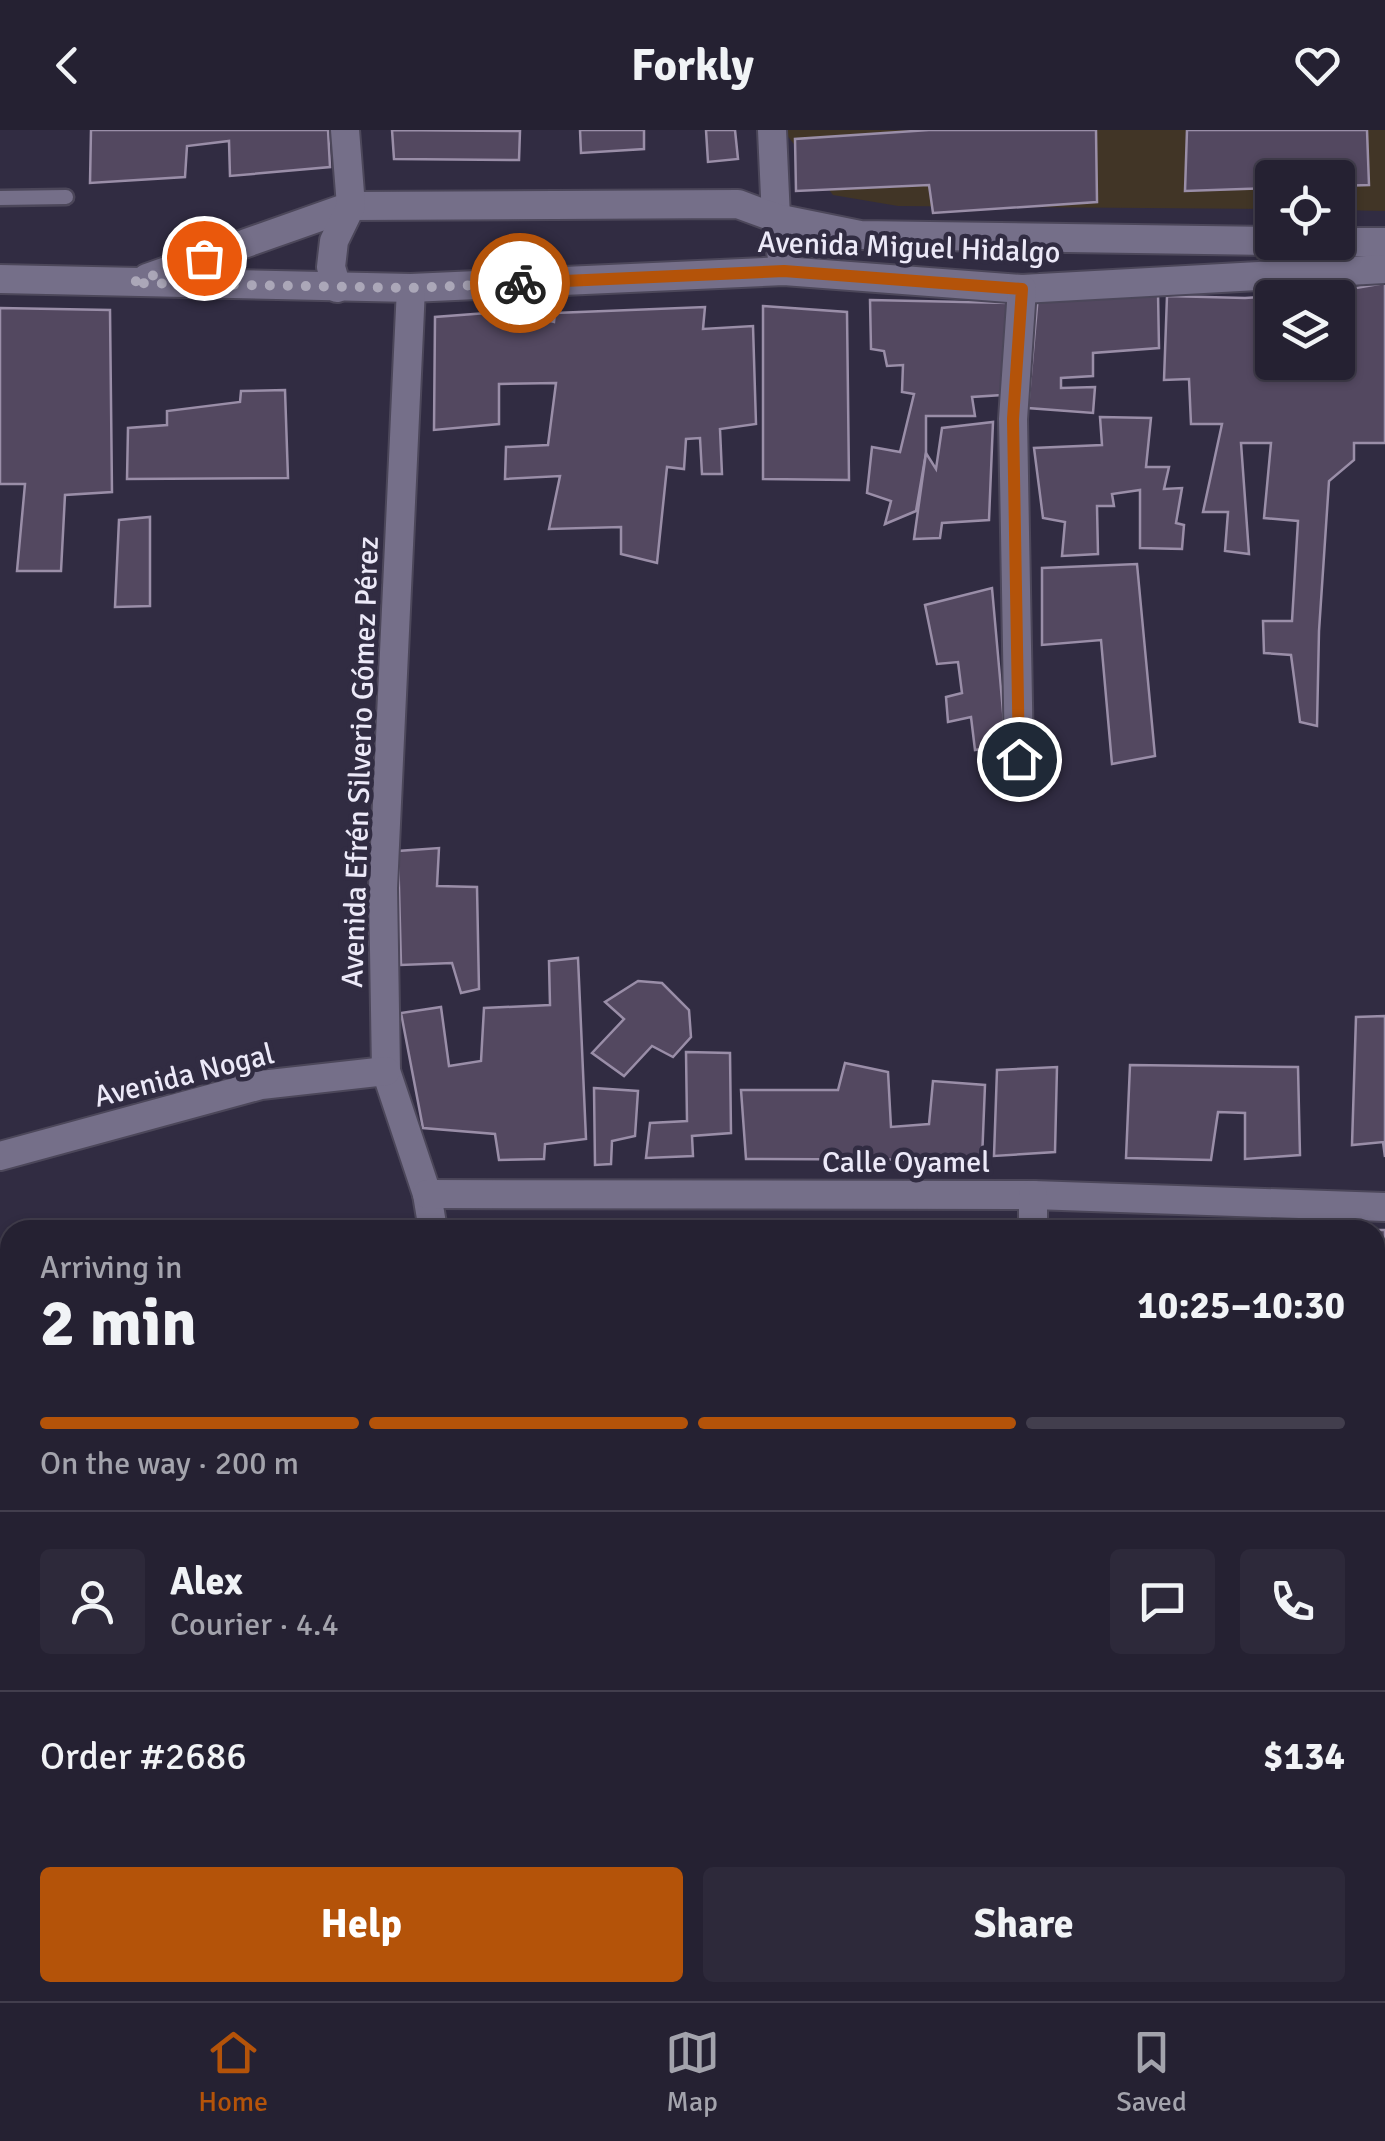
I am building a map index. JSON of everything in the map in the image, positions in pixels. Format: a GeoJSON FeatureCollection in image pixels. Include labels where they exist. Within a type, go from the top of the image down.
{"type":"FeatureCollection","features":[{"type":"Feature","properties":{"kind":"street"},"geometry":{"type":"LineString","coordinates":[[337,288],[331,267],[334,240],[351,206],[345,130]]}},
{"type":"Feature","properties":{"kind":"street"},"geometry":{"type":"LineString","coordinates":[[772,130],[776,218],[784,271]]}},
{"type":"Feature","properties":{"kind":"street","name":"Avenida Miguel Hidalgo"},"geometry":{"type":"LineString","coordinates":[[131,283],[351,206],[738,204],[776,218],[860,235],[1255,241]]}},
{"type":"Feature","properties":{"kind":"street"},"geometry":{"type":"LineString","coordinates":[[1355,242],[1385,242]]}},
{"type":"Feature","properties":{"kind":"street","name":"Avenida Miguel Hidalgo"},"geometry":{"type":"LineString","coordinates":[[0,279],[411,288],[784,271],[1022,289],[1385,269]]}},
{"type":"Feature","properties":{"kind":"street","name":"Avenida Efrén Silverio Gómez Pérez"},"geometry":{"type":"LineString","coordinates":[[411,288],[383,888],[386,1070],[432,1220]]}},
{"type":"Feature","properties":{"kind":"street"},"geometry":{"type":"LineString","coordinates":[[1019,759],[1013,419],[1022,289]]}},
{"type":"Feature","properties":{"kind":"street","name":"Avenida Nogal"},"geometry":{"type":"LineString","coordinates":[[0,1156],[261,1085],[386,1070]]}},
{"type":"Feature","properties":{"kind":"street","name":"Calle Oyamel"},"geometry":{"type":"LineString","coordinates":[[427,1194],[1032,1194],[1385,1207]]}},
{"type":"Feature","properties":{"kind":"street"},"geometry":{"type":"LineString","coordinates":[[1032,1194],[1033,1220]]}},
{"type":"Feature","properties":{"kind":"lane"},"geometry":{"type":"LineString","coordinates":[[0,198],[66,197]]}},
{"type":"Feature","properties":{"kind":"shaded area"},"geometry":{"type":"Polygon","coordinates":[[[783,130],[1385,130],[1385,211],[1355,210],[1355,160],[1255,160],[1255,209],[898,206],[833,195],[783,130]]]}},
{"type":"Feature","properties":{"kind":"building"},"geometry":{"type":"Polygon","coordinates":[[[91,130],[328,130],[330,167],[230,176],[229,141],[187,146],[185,177],[90,183],[91,130]]]}},
{"type":"Feature","properties":{"kind":"building"},"geometry":{"type":"Polygon","coordinates":[[[392,130],[520,131],[519,160],[394,159],[392,130]]]}},
{"type":"Feature","properties":{"kind":"building"},"geometry":{"type":"Polygon","coordinates":[[[580,130],[644,130],[644,149],[581,153],[580,130]]]}},
{"type":"Feature","properties":{"kind":"building"},"geometry":{"type":"Polygon","coordinates":[[[706,130],[735,130],[738,159],[708,162],[706,130]]]}},
{"type":"Feature","properties":{"kind":"building"},"geometry":{"type":"Polygon","coordinates":[[[929,130],[1096,130],[1097,202],[933,213],[929,185],[796,191],[795,139],[929,130]]]}},
{"type":"Feature","properties":{"kind":"building"},"geometry":{"type":"Polygon","coordinates":[[[1187,130],[1367,130],[1369,185],[1355,185],[1355,160],[1255,160],[1255,189],[1185,191],[1187,130]]]}},
{"type":"Feature","properties":{"kind":"building"},"geometry":{"type":"Polygon","coordinates":[[[1385,283],[1385,443],[1354,443],[1354,460],[1329,481],[1317,726],[1300,722],[1291,655],[1264,653],[1263,621],[1292,621],[1298,521],[1264,518],[1271,443],[1241,443],[1249,554],[1225,551],[1228,512],[1203,512],[1222,424],[1191,424],[1189,379],[1164,380],[1167,296],[1255,297],[1255,380],[1355,380],[1355,288],[1385,283]]]}},
{"type":"Feature","properties":{"kind":"building"},"geometry":{"type":"Polygon","coordinates":[[[1158,292],[1159,348],[1093,353],[1093,376],[1061,378],[1061,388],[1095,387],[1093,413],[1028,408],[1038,295],[1158,292]]]}},
{"type":"Feature","properties":{"kind":"building"},"geometry":{"type":"Polygon","coordinates":[[[870,300],[1011,303],[1002,395],[972,397],[975,416],[926,416],[926,453],[916,511],[885,524],[891,501],[867,493],[872,447],[900,452],[914,394],[902,392],[903,365],[887,366],[884,351],[871,349],[870,300]]]}},
{"type":"Feature","properties":{"kind":"building"},"geometry":{"type":"Polygon","coordinates":[[[763,306],[847,312],[849,480],[763,479],[763,306]]]}},
{"type":"Feature","properties":{"kind":"building"},"geometry":{"type":"Polygon","coordinates":[[[705,307],[703,329],[753,326],[756,424],[720,429],[722,474],[702,474],[700,438],[686,439],[684,469],[667,467],[657,563],[621,554],[621,527],[549,529],[560,476],[505,479],[506,447],[548,445],[556,383],[499,384],[499,424],[434,430],[435,317],[539,309],[539,318],[554,322],[555,313],[705,307]]]}},
{"type":"Feature","properties":{"kind":"building"},"geometry":{"type":"Polygon","coordinates":[[[0,308],[110,310],[112,492],[65,495],[61,571],[17,571],[25,484],[0,484],[0,308]]]}},
{"type":"Feature","properties":{"kind":"building"},"geometry":{"type":"Polygon","coordinates":[[[285,390],[288,478],[127,479],[128,428],[167,425],[167,411],[240,402],[241,391],[285,390]]]}},
{"type":"Feature","properties":{"kind":"building"},"geometry":{"type":"Polygon","coordinates":[[[1100,417],[1151,418],[1146,467],[1169,467],[1164,489],[1182,488],[1176,523],[1184,525],[1182,549],[1140,548],[1140,490],[1112,494],[1114,506],[1097,506],[1098,554],[1062,556],[1065,522],[1043,518],[1034,448],[1102,445],[1100,417]]]}},
{"type":"Feature","properties":{"kind":"building"},"geometry":{"type":"Polygon","coordinates":[[[993,422],[989,520],[942,523],[940,538],[914,539],[926,453],[936,469],[942,428],[993,422]]]}},
{"type":"Feature","properties":{"kind":"building"},"geometry":{"type":"Polygon","coordinates":[[[150,517],[150,606],[115,607],[119,520],[150,517]]]}},
{"type":"Feature","properties":{"kind":"building"},"geometry":{"type":"Polygon","coordinates":[[[1137,564],[1155,756],[1112,764],[1101,640],[1042,645],[1042,568],[1137,564]]]}},
{"type":"Feature","properties":{"kind":"building"},"geometry":{"type":"Polygon","coordinates":[[[992,588],[1006,745],[975,750],[971,717],[948,722],[946,697],[962,693],[958,662],[937,664],[925,605],[992,588]]]}},
{"type":"Feature","properties":{"kind":"building"},"geometry":{"type":"Polygon","coordinates":[[[439,848],[437,886],[477,887],[479,989],[461,993],[452,963],[401,965],[398,851],[439,848]]]}},
{"type":"Feature","properties":{"kind":"building"},"geometry":{"type":"Polygon","coordinates":[[[578,958],[586,1139],[545,1144],[544,1159],[499,1160],[495,1134],[423,1128],[401,1013],[441,1007],[449,1066],[481,1061],[484,1008],[550,1005],[549,961],[578,958]]]}},
{"type":"Feature","properties":{"kind":"building"},"geometry":{"type":"Polygon","coordinates":[[[638,981],[662,983],[689,1010],[691,1037],[673,1057],[652,1046],[624,1076],[592,1053],[624,1019],[605,1002],[638,981]]]}},
{"type":"Feature","properties":{"kind":"building"},"geometry":{"type":"Polygon","coordinates":[[[1385,1016],[1385,1157],[1383,1142],[1352,1145],[1356,1017],[1385,1016]]]}},
{"type":"Feature","properties":{"kind":"building"},"geometry":{"type":"Polygon","coordinates":[[[686,1052],[730,1053],[731,1133],[692,1136],[693,1156],[646,1158],[650,1123],[687,1121],[686,1052]]]}},
{"type":"Feature","properties":{"kind":"building"},"geometry":{"type":"Polygon","coordinates":[[[845,1063],[888,1072],[891,1127],[929,1124],[933,1081],[985,1085],[982,1160],[746,1159],[741,1090],[838,1090],[845,1063]]]}},
{"type":"Feature","properties":{"kind":"building"},"geometry":{"type":"Polygon","coordinates":[[[1130,1065],[1298,1067],[1300,1155],[1245,1159],[1245,1113],[1218,1112],[1211,1160],[1126,1158],[1130,1065]]]}},
{"type":"Feature","properties":{"kind":"building"},"geometry":{"type":"Polygon","coordinates":[[[1057,1067],[1055,1152],[994,1156],[997,1070],[1057,1067]]]}},
{"type":"Feature","properties":{"kind":"building"},"geometry":{"type":"Polygon","coordinates":[[[594,1088],[638,1091],[635,1136],[612,1141],[611,1164],[595,1165],[594,1088]]]}},
{"type":"Feature","properties":{"kind":"way so far"},"geometry":{"type":"LineString","coordinates":[[204,258],[131,283],[411,288],[520,283]]}},
{"type":"Feature","properties":{"kind":"route"},"geometry":{"type":"LineString","coordinates":[[520,283],[784,271],[1022,289],[1013,419],[1019,759]]}}]}
